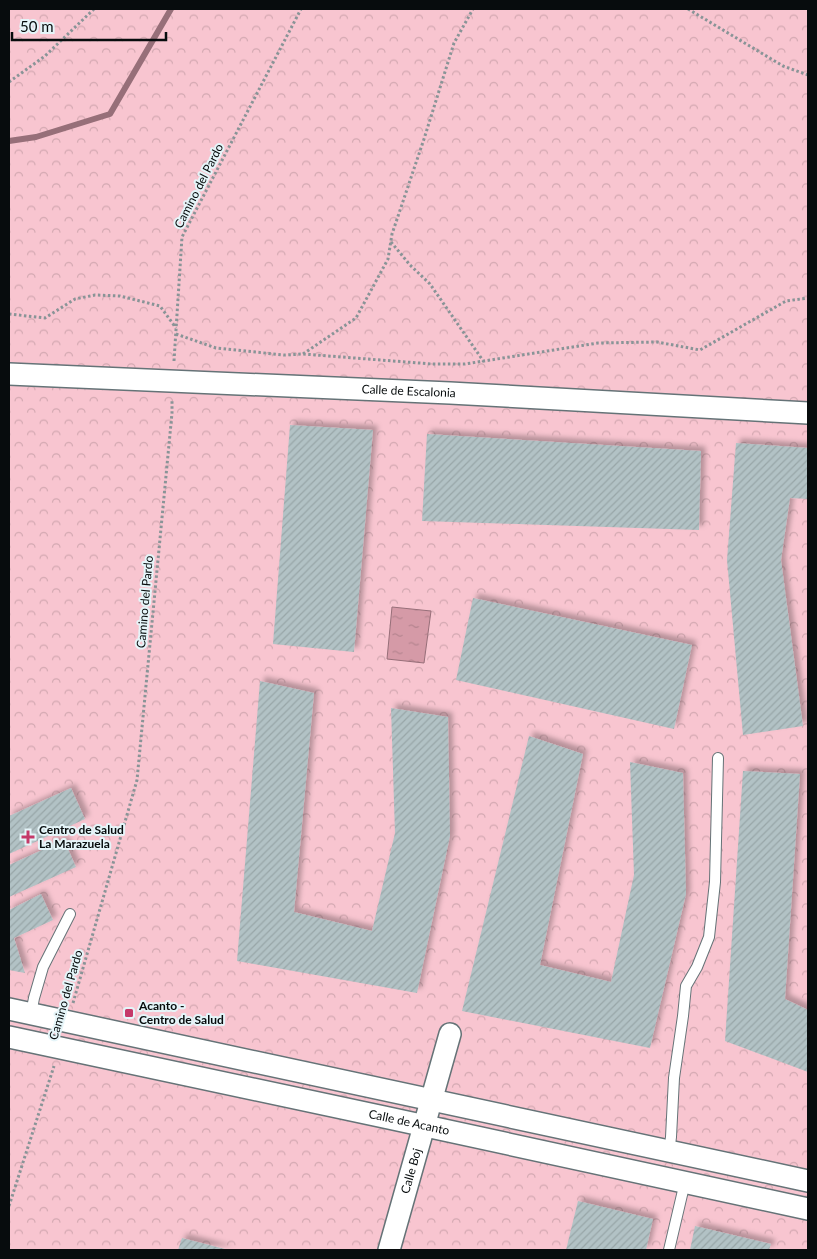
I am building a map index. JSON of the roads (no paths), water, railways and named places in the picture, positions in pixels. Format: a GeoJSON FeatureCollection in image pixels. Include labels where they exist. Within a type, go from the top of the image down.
{"type":"FeatureCollection","features":[{"type":"Feature","properties":{"kind":"street","name":"Calle de Escalonia"},"geometry":{"type":"LineString","coordinates":[[9,374],[450,392],[808,413]]}},
{"type":"Feature","properties":{"kind":"street","name":"Calle de Acanto"},"geometry":{"type":"LineString","coordinates":[[9,1009],[808,1182]]}},
{"type":"Feature","properties":{"kind":"street","name":"Calle Boj"},"geometry":{"type":"LineString","coordinates":[[389,1250],[450,1034]]}},
{"type":"Feature","properties":{"kind":"street","name":"Calle de Acanto"},"geometry":{"type":"LineString","coordinates":[[9,1037],[808,1209]]}},
{"type":"Feature","properties":{"kind":"lane"},"geometry":{"type":"LineString","coordinates":[[669,1152],[674,1078],[686,986],[697,967],[710,937],[715,882],[718,758]]}},
{"type":"Feature","properties":{"kind":"lane"},"geometry":{"type":"LineString","coordinates":[[31,1014],[43,967],[70,914]]}},
{"type":"Feature","properties":{"kind":"lane"},"geometry":{"type":"LineString","coordinates":[[669,1250],[685,1182]]}},
{"type":"Feature","properties":{"kind":"water"},"geometry":{"type":"Polygon","coordinates":[[[392,607],[431,611],[424,663],[387,659],[392,607]]]}},
{"type":"Feature","properties":{"kind":"waterway"},"geometry":{"type":"LineString","coordinates":[[9,141],[36,137],[110,114],[171,9]]}},
{"type":"Feature","properties":{"kind":"place","name":"Centro de Salud La Marazuela"},"geometry":{"type":"Point","coordinates":[28,837]}},
{"type":"Feature","properties":{"kind":"place","name":"Acanto - Centro de Salud"},"geometry":{"type":"Point","coordinates":[129,1013]}}]}
